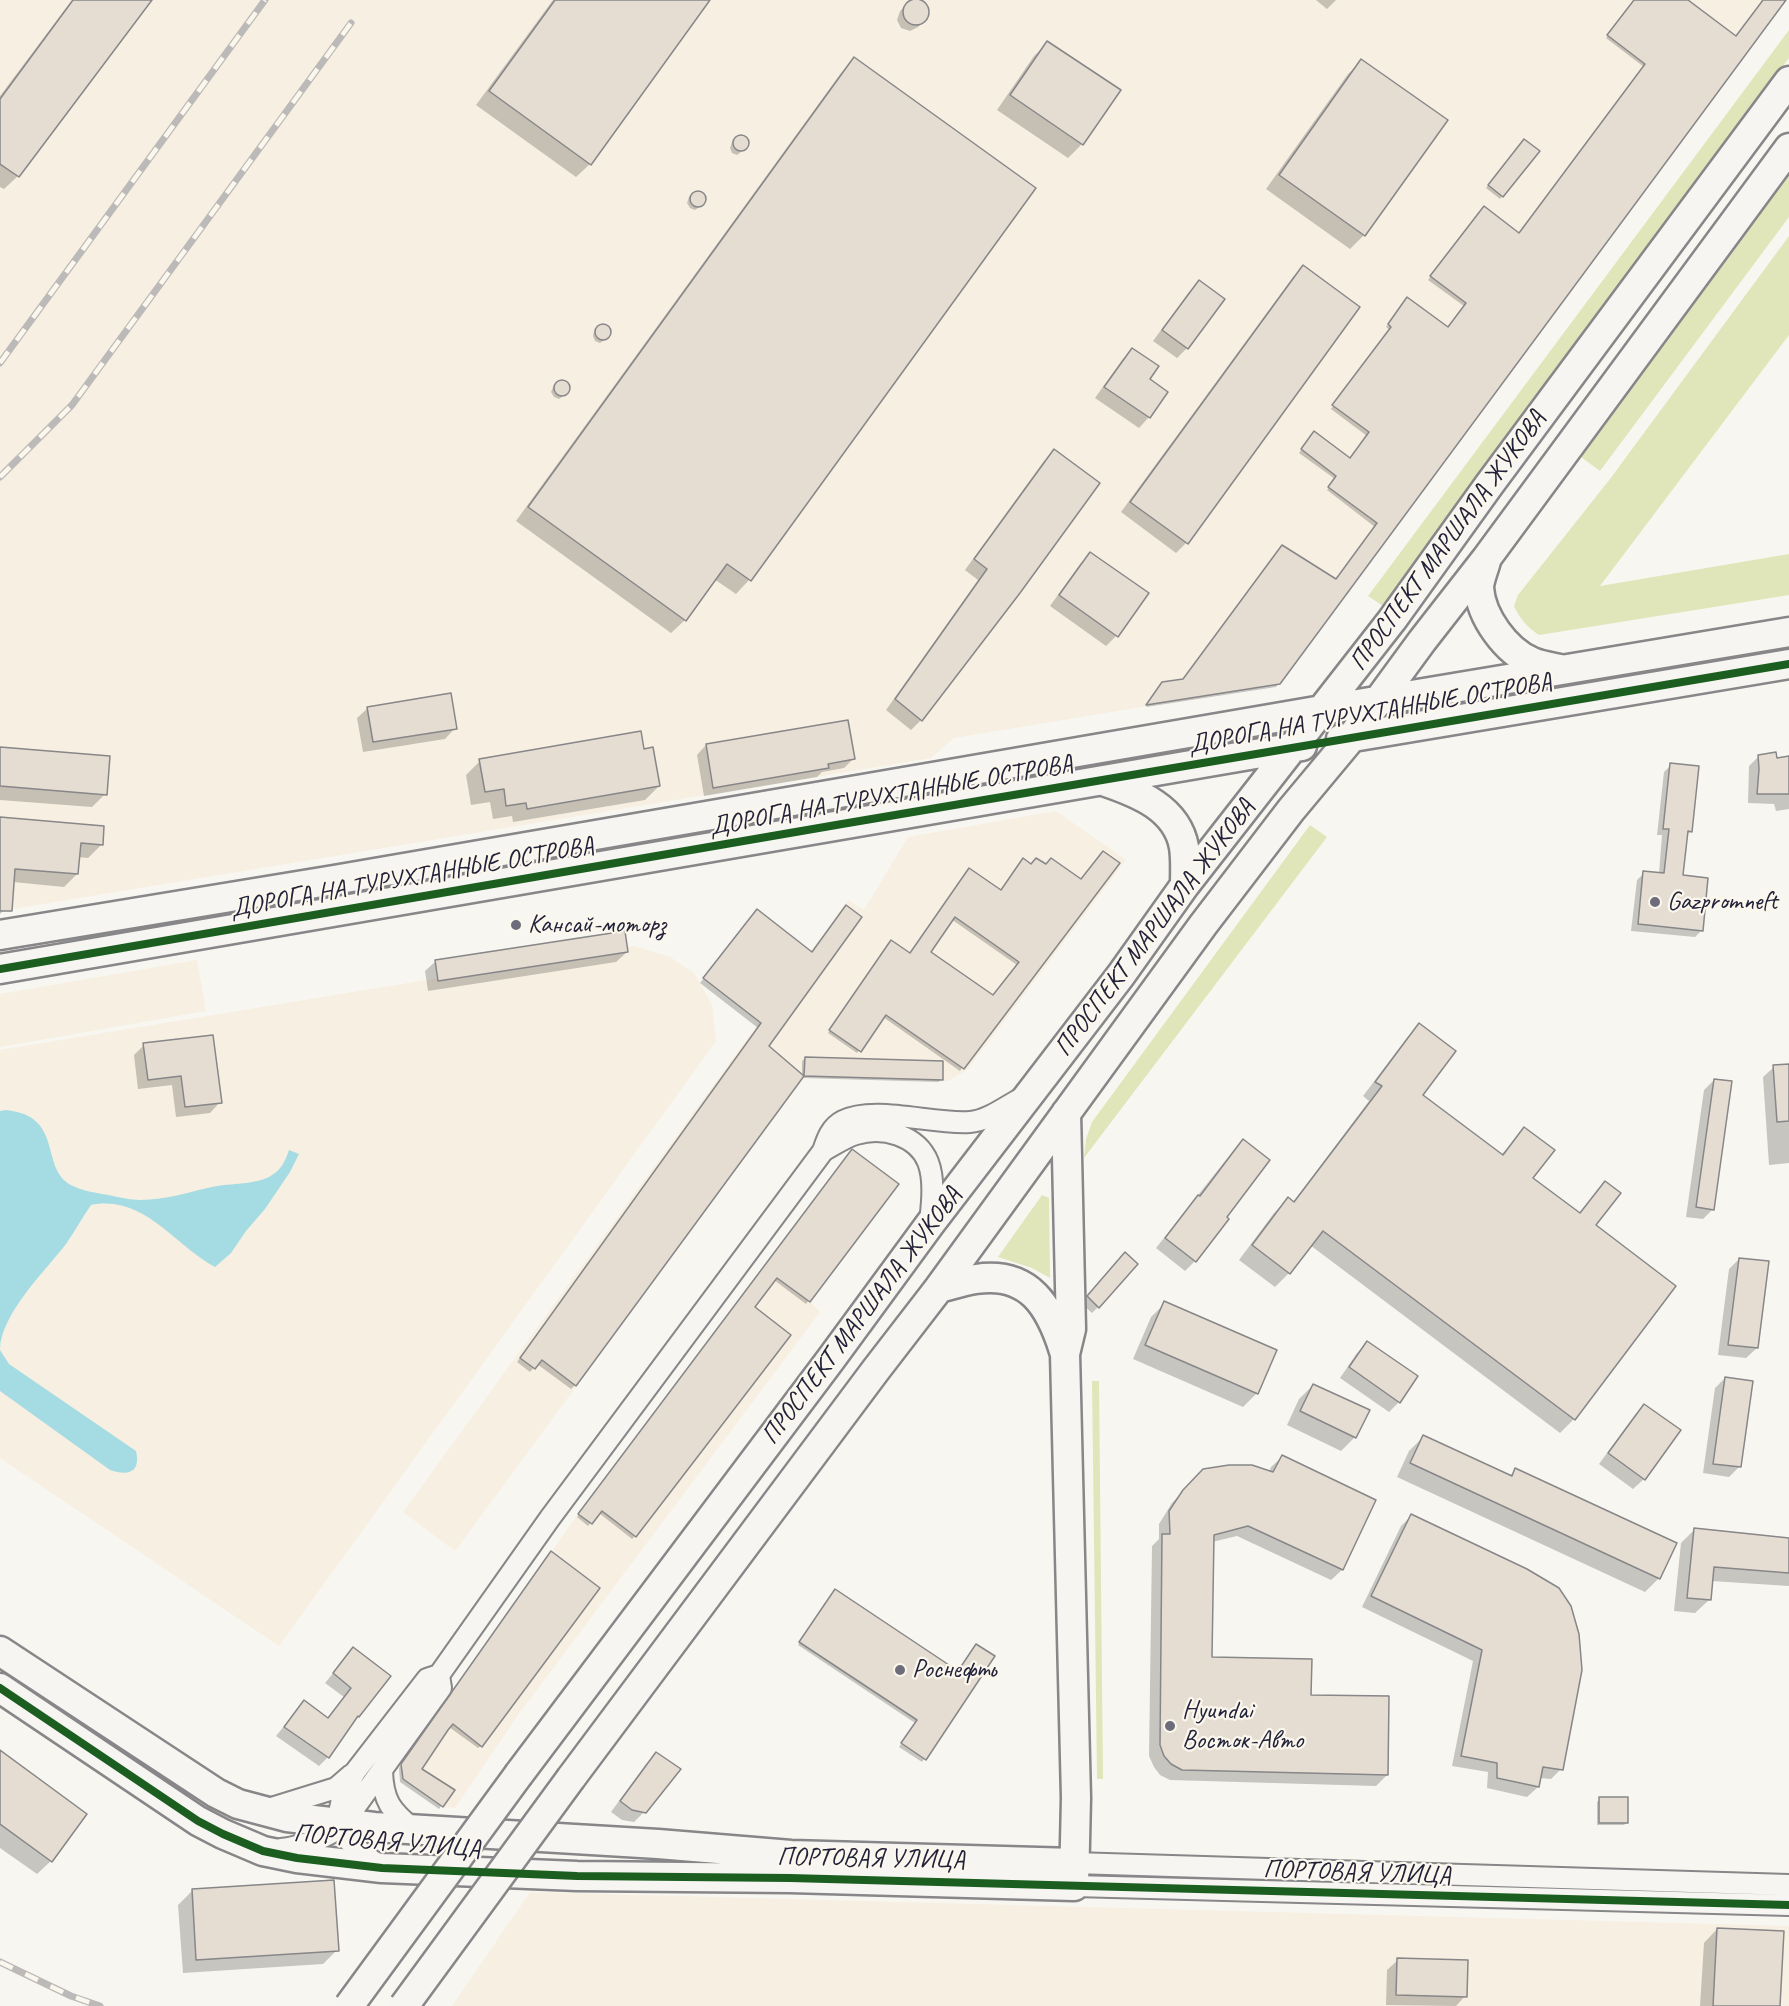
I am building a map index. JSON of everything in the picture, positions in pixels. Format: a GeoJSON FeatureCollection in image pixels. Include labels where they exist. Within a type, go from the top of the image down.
{"type":"FeatureCollection","features":[{"type":"Feature","properties":{"kind":"street","name":"ПРОСПЕКТ МАРШАЛА ЖУКОВА"},"geometry":{"type":"LineString","coordinates":[[349,2006],[519,1774],[930,1224],[1121,975],[1185,885],[1392,620],[1489,485],[1789,81]]}},
{"type":"Feature","properties":{"kind":"street","name":"ПРОСПЕКТ МАРШАЛА ЖУКОВА"},"geometry":{"type":"LineString","coordinates":[[404,2006],[571,1778],[939,1288],[1203,925],[1291,810],[1351,738],[1486,559],[1789,148]]}},
{"type":"Feature","properties":{"kind":"street"},"geometry":{"type":"LineString","coordinates":[[1486,559],[1479,588],[1485,612],[1495,632],[1512,650],[1532,662],[1565,670]]}},
{"type":"Feature","properties":{"kind":"street","name":"ДОРОГА НА ТУРУХТАННЫЕ ОСТРОВА"},"geometry":{"type":"LineString","coordinates":[[0,935],[1789,632]]}},
{"type":"Feature","properties":{"kind":"street","name":"ДОРОГА НА ТУРУХТАННЫЕ ОСТРОВА"},"geometry":{"type":"LineString","coordinates":[[0,969],[1789,664]]}},
{"type":"Feature","properties":{"kind":"street"},"geometry":{"type":"LineString","coordinates":[[1104,781],[1143,796],[1165,812],[1179,832],[1184,848],[1185,885]]}},
{"type":"Feature","properties":{"kind":"street"},"geometry":{"type":"LineString","coordinates":[[382,1868],[352,1844],[341,1825],[341,1801],[355,1772],[427,1679],[439,1675],[556,1509],[823,1151],[830,1133],[842,1122],[856,1117],[878,1115],[972,1122],[993,1115],[1028,1095]]}},
{"type":"Feature","properties":{"kind":"street"},"geometry":{"type":"LineString","coordinates":[[1065,1354],[1071,1329],[1066,1113]]}},
{"type":"Feature","properties":{"kind":"street"},"geometry":{"type":"LineString","coordinates":[[823,1151],[855,1134],[872,1130],[891,1132],[908,1139],[921,1148],[932,1178],[930,1224]]}},
{"type":"Feature","properties":{"kind":"street"},"geometry":{"type":"LineString","coordinates":[[939,1288],[976,1279],[1003,1279],[1026,1287],[1040,1299],[1051,1314],[1065,1354],[1076,1798],[1074,1874]]}},
{"type":"Feature","properties":{"kind":"street","name":"ПОРТОВАЯ УЛИЦА"},"geometry":{"type":"LineString","coordinates":[[0,1651],[193,1780],[238,1804],[286,1817],[341,1825],[658,1844],[1074,1874],[1789,1905]]}},
{"type":"Feature","properties":{"kind":"street"},"geometry":{"type":"LineString","coordinates":[[263,1851],[296,1848],[320,1840],[341,1825],[441,1688],[439,1675]]}},
{"type":"Feature","properties":{"kind":"street","name":"ПОРТОВАЯ УЛИЦА"},"geometry":{"type":"LineString","coordinates":[[0,1688],[198,1821],[223,1834],[263,1851],[297,1858],[382,1868],[577,1876],[790,1878],[1074,1874],[1789,1885]]}},
{"type":"Feature","properties":{"kind":"street"},"geometry":{"type":"LineString","coordinates":[[382,1771],[382,1787],[387,1801],[395,1815],[413,1829]]}},
{"type":"Feature","properties":{"kind":"street"},"geometry":{"type":"LineString","coordinates":[[262,1811],[336,1788],[355,1772]]}},
{"type":"Feature","properties":{"kind":"shaded area"},"geometry":{"type":"Polygon","coordinates":[[[0,0],[1786,0],[1280,684],[954,738],[931,758],[0,911],[0,0]]]}},
{"type":"Feature","properties":{"kind":"shaded area"},"geometry":{"type":"Polygon","coordinates":[[[1056,811],[1126,860],[967,1070],[948,1081],[805,1076],[455,1551],[403,1512],[848,900],[864,910],[908,837],[1056,811]]]}},
{"type":"Feature","properties":{"kind":"shaded area"},"geometry":{"type":"Polygon","coordinates":[[[634,946],[670,957],[694,973],[712,1005],[716,1041],[279,1646],[0,1458],[0,1050],[634,946]]]}},
{"type":"Feature","properties":{"kind":"shaded area"},"geometry":{"type":"Polygon","coordinates":[[[197,960],[206,1011],[0,1047],[0,994],[197,960]]]}},
{"type":"Feature","properties":{"kind":"shaded area"},"geometry":{"type":"Polygon","coordinates":[[[852,1149],[899,1184],[810,1302],[820,1312],[518,1715],[455,1808],[443,1807],[403,1779],[401,1761],[424,1728],[434,1720],[578,1514],[852,1149]]]}},
{"type":"Feature","properties":{"kind":"shaded area"},"geometry":{"type":"Polygon","coordinates":[[[530,1892],[1789,1926],[1789,2006],[452,2006],[530,1892]]]}},
{"type":"Feature","properties":{"kind":"green space"},"geometry":{"type":"Polygon","coordinates":[[[1789,30],[1789,58],[1383,606],[1368,596],[1789,30]]]}},
{"type":"Feature","properties":{"kind":"green space"},"geometry":{"type":"Polygon","coordinates":[[[1789,174],[1789,217],[1600,471],[1581,457],[1789,174]]]}},
{"type":"Feature","properties":{"kind":"green space"},"geometry":{"type":"Polygon","coordinates":[[[1789,236],[1789,335],[1600,586],[1789,554],[1789,595],[1539,635],[1524,622],[1516,611],[1514,606],[1518,595],[1610,479],[1789,236]]]}},
{"type":"Feature","properties":{"kind":"green space"},"geometry":{"type":"Polygon","coordinates":[[[1310,825],[1327,837],[1084,1158],[1086,1139],[1092,1122],[1310,825]]]}},
{"type":"Feature","properties":{"kind":"green space"},"geometry":{"type":"Polygon","coordinates":[[[1042,1195],[1049,1198],[1050,1278],[1032,1268],[998,1257],[1042,1195]]]}},
{"type":"Feature","properties":{"kind":"green space"},"geometry":{"type":"Polygon","coordinates":[[[1092,1381],[1099,1381],[1103,1779],[1097,1779],[1092,1381]]]}},
{"type":"Feature","properties":{"kind":"water"},"geometry":{"type":"Polygon","coordinates":[[[0,1111],[25,1114],[37,1122],[49,1144],[56,1168],[73,1186],[90,1192],[128,1199],[160,1199],[217,1186],[262,1180],[280,1169],[289,1150],[299,1154],[290,1172],[265,1209],[231,1253],[215,1267],[143,1214],[127,1207],[110,1204],[91,1205],[66,1244],[16,1308],[2,1336],[0,1349],[0,1111]]]}},
{"type":"Feature","properties":{"kind":"water"},"geometry":{"type":"Polygon","coordinates":[[[0,1350],[9,1364],[136,1451],[135,1468],[122,1473],[110,1470],[0,1391],[0,1350]]]}},
{"type":"Feature","properties":{"kind":"building"},"geometry":{"type":"Polygon","coordinates":[[[916,-1],[925,3],[929,12],[925,21],[916,25],[907,21],[903,12],[907,3],[916,-1]]]}},
{"type":"Feature","properties":{"kind":"building"},"geometry":{"type":"Polygon","coordinates":[[[73,0],[152,0],[19,177],[0,164],[0,99],[73,0]]]}},
{"type":"Feature","properties":{"kind":"building"},"geometry":{"type":"Polygon","coordinates":[[[555,0],[710,0],[591,165],[489,91],[555,0]]]}},
{"type":"Feature","properties":{"kind":"building"},"geometry":{"type":"Polygon","coordinates":[[[1634,0],[1688,0],[1736,36],[1763,0],[1786,0],[1280,684],[1146,705],[1162,682],[1183,679],[1282,545],[1336,579],[1377,523],[1328,487],[1336,476],[1301,449],[1314,431],[1350,458],[1369,432],[1332,405],[1391,327],[1388,324],[1407,297],[1448,327],[1466,303],[1430,276],[1484,206],[1519,233],[1645,64],[1607,35],[1634,0]]]}},
{"type":"Feature","properties":{"kind":"building"},"geometry":{"type":"Polygon","coordinates":[[[1047,41],[1121,90],[1083,145],[1010,95],[1047,41]]]}},
{"type":"Feature","properties":{"kind":"building"},"geometry":{"type":"Polygon","coordinates":[[[854,57],[1036,188],[751,581],[727,564],[686,621],[528,507],[854,57]]]}},
{"type":"Feature","properties":{"kind":"building"},"geometry":{"type":"Polygon","coordinates":[[[1361,59],[1448,120],[1365,236],[1279,175],[1361,59]]]}},
{"type":"Feature","properties":{"kind":"building"},"geometry":{"type":"Polygon","coordinates":[[[738,135],[744,135],[749,143],[747,149],[738,151],[733,146],[733,140],[738,135]]]}},
{"type":"Feature","properties":{"kind":"building"},"geometry":{"type":"Polygon","coordinates":[[[1524,139],[1540,151],[1503,197],[1488,185],[1524,139]]]}},
{"type":"Feature","properties":{"kind":"building"},"geometry":{"type":"Polygon","coordinates":[[[695,191],[701,191],[706,199],[704,205],[695,207],[690,202],[690,196],[695,191]]]}},
{"type":"Feature","properties":{"kind":"building"},"geometry":{"type":"Polygon","coordinates":[[[1303,265],[1360,307],[1188,544],[1130,502],[1303,265]]]}},
{"type":"Feature","properties":{"kind":"building"},"geometry":{"type":"Polygon","coordinates":[[[1199,280],[1225,299],[1188,349],[1162,330],[1199,280]]]}},
{"type":"Feature","properties":{"kind":"building"},"geometry":{"type":"Polygon","coordinates":[[[600,324],[606,324],[611,332],[609,338],[600,340],[595,335],[595,329],[600,324]]]}},
{"type":"Feature","properties":{"kind":"building"},"geometry":{"type":"Polygon","coordinates":[[[1132,348],[1159,366],[1150,379],[1168,392],[1150,418],[1104,387],[1132,348]]]}},
{"type":"Feature","properties":{"kind":"building"},"geometry":{"type":"Polygon","coordinates":[[[559,380],[565,380],[570,388],[568,394],[559,396],[554,391],[554,385],[559,380]]]}},
{"type":"Feature","properties":{"kind":"building"},"geometry":{"type":"Polygon","coordinates":[[[1054,449],[1100,483],[1020,593],[922,721],[895,699],[987,569],[974,559],[1054,449]]]}},
{"type":"Feature","properties":{"kind":"building"},"geometry":{"type":"Polygon","coordinates":[[[1090,552],[1149,593],[1118,637],[1059,595],[1090,552]]]}},
{"type":"Feature","properties":{"kind":"building"},"geometry":{"type":"Polygon","coordinates":[[[451,693],[457,729],[373,742],[367,707],[451,693]]]}},
{"type":"Feature","properties":{"kind":"building"},"geometry":{"type":"Polygon","coordinates":[[[848,720],[855,759],[828,764],[829,768],[713,788],[706,744],[848,720]]]}},
{"type":"Feature","properties":{"kind":"building"},"geometry":{"type":"Polygon","coordinates":[[[641,731],[644,749],[653,747],[660,786],[527,809],[526,803],[506,806],[504,789],[485,792],[479,759],[641,731]]]}},
{"type":"Feature","properties":{"kind":"building"},"geometry":{"type":"Polygon","coordinates":[[[0,747],[110,756],[107,795],[0,786],[0,747]]]}},
{"type":"Feature","properties":{"kind":"building"},"geometry":{"type":"Polygon","coordinates":[[[1776,752],[1777,758],[1789,756],[1789,794],[1757,794],[1758,755],[1776,752]]]}},
{"type":"Feature","properties":{"kind":"building"},"geometry":{"type":"Polygon","coordinates":[[[1670,763],[1699,766],[1692,832],[1688,831],[1683,875],[1708,878],[1703,931],[1638,924],[1643,871],[1664,873],[1669,829],[1663,829],[1670,763]]]}},
{"type":"Feature","properties":{"kind":"building"},"geometry":{"type":"Polygon","coordinates":[[[0,817],[104,826],[103,845],[81,843],[78,874],[15,869],[12,911],[0,911],[0,817]]]}},
{"type":"Feature","properties":{"kind":"building"},"geometry":{"type":"Polygon","coordinates":[[[1103,851],[1120,863],[964,1069],[886,1015],[861,1052],[829,1030],[891,940],[910,953],[969,868],[1001,890],[1023,858],[1031,864],[1036,858],[1046,864],[1051,858],[1081,879],[1103,851]],[[955,917],[931,952],[993,995],[1019,962],[955,917]]]}},
{"type":"Feature","properties":{"kind":"building"},"geometry":{"type":"Polygon","coordinates":[[[846,905],[862,917],[769,1046],[804,1076],[576,1386],[542,1360],[535,1369],[520,1358],[761,1023],[703,978],[757,909],[812,952],[846,905]]]}},
{"type":"Feature","properties":{"kind":"building"},"geometry":{"type":"Polygon","coordinates":[[[625,931],[628,952],[438,981],[435,960],[625,931]]]}},
{"type":"Feature","properties":{"kind":"building"},"geometry":{"type":"Polygon","coordinates":[[[1419,1023],[1456,1051],[1423,1095],[1503,1155],[1524,1127],[1555,1150],[1533,1178],[1580,1213],[1605,1181],[1621,1193],[1596,1225],[1676,1286],[1575,1420],[1323,1231],[1290,1274],[1252,1245],[1288,1197],[1294,1202],[1382,1086],[1375,1082],[1419,1023]]]}},
{"type":"Feature","properties":{"kind":"building"},"geometry":{"type":"Polygon","coordinates":[[[213,1035],[222,1103],[185,1107],[181,1076],[148,1080],[143,1043],[213,1035]]]}},
{"type":"Feature","properties":{"kind":"building"},"geometry":{"type":"Polygon","coordinates":[[[805,1057],[943,1061],[943,1080],[804,1076],[805,1057]]]}},
{"type":"Feature","properties":{"kind":"building"},"geometry":{"type":"Polygon","coordinates":[[[1789,1064],[1789,1121],[1777,1122],[1773,1065],[1789,1064]]]}},
{"type":"Feature","properties":{"kind":"building"},"geometry":{"type":"Polygon","coordinates":[[[1714,1079],[1732,1081],[1714,1210],[1696,1207],[1714,1079]]]}},
{"type":"Feature","properties":{"kind":"building"},"geometry":{"type":"Polygon","coordinates":[[[1243,1139],[1270,1160],[1196,1262],[1165,1238],[1243,1139]]]}},
{"type":"Feature","properties":{"kind":"building"},"geometry":{"type":"Polygon","coordinates":[[[852,1149],[899,1184],[810,1302],[777,1278],[755,1307],[791,1335],[636,1537],[602,1511],[592,1524],[578,1514],[852,1149]]]}},
{"type":"Feature","properties":{"kind":"building"},"geometry":{"type":"Polygon","coordinates":[[[1125,1252],[1138,1264],[1099,1308],[1087,1296],[1125,1252]]]}},
{"type":"Feature","properties":{"kind":"building"},"geometry":{"type":"Polygon","coordinates":[[[1739,1258],[1769,1261],[1758,1348],[1728,1345],[1739,1258]]]}},
{"type":"Feature","properties":{"kind":"building"},"geometry":{"type":"Polygon","coordinates":[[[1164,1301],[1277,1350],[1258,1394],[1145,1345],[1164,1301]]]}},
{"type":"Feature","properties":{"kind":"building"},"geometry":{"type":"Polygon","coordinates":[[[1367,1341],[1418,1376],[1400,1403],[1349,1367],[1367,1341]]]}},
{"type":"Feature","properties":{"kind":"building"},"geometry":{"type":"Polygon","coordinates":[[[1725,1377],[1753,1381],[1741,1467],[1713,1464],[1725,1377]]]}},
{"type":"Feature","properties":{"kind":"building"},"geometry":{"type":"Polygon","coordinates":[[[1313,1384],[1370,1410],[1356,1438],[1300,1411],[1313,1384]]]}},
{"type":"Feature","properties":{"kind":"building"},"geometry":{"type":"Polygon","coordinates":[[[1644,1404],[1681,1430],[1645,1480],[1608,1453],[1644,1404]]]}},
{"type":"Feature","properties":{"kind":"building"},"geometry":{"type":"Polygon","coordinates":[[[1423,1435],[1512,1476],[1515,1468],[1677,1543],[1660,1579],[1410,1463],[1423,1435]]]}},
{"type":"Feature","properties":{"kind":"building"},"geometry":{"type":"Polygon","coordinates":[[[1282,1455],[1376,1500],[1343,1570],[1248,1526],[1214,1535],[1212,1657],[1312,1659],[1311,1695],[1389,1696],[1388,1775],[1182,1770],[1171,1764],[1164,1756],[1160,1745],[1162,1534],[1170,1534],[1169,1511],[1183,1490],[1203,1469],[1229,1465],[1252,1465],[1273,1472],[1282,1455]]]}},
{"type":"Feature","properties":{"kind":"building"},"geometry":{"type":"Polygon","coordinates":[[[1411,1514],[1527,1569],[1559,1588],[1571,1606],[1579,1634],[1582,1670],[1563,1770],[1543,1767],[1539,1787],[1497,1778],[1497,1763],[1461,1756],[1482,1650],[1371,1596],[1411,1514]]]}},
{"type":"Feature","properties":{"kind":"building"},"geometry":{"type":"Polygon","coordinates":[[[1694,1528],[1789,1538],[1789,1573],[1714,1567],[1711,1600],[1687,1598],[1694,1528]]]}},
{"type":"Feature","properties":{"kind":"building"},"geometry":{"type":"Polygon","coordinates":[[[551,1551],[600,1588],[482,1747],[453,1724],[448,1730],[422,1769],[455,1790],[443,1807],[403,1779],[401,1764],[551,1551]]]}},
{"type":"Feature","properties":{"kind":"building"},"geometry":{"type":"Polygon","coordinates":[[[835,1589],[958,1671],[976,1644],[995,1656],[926,1760],[901,1743],[917,1720],[799,1642],[835,1589]]]}},
{"type":"Feature","properties":{"kind":"building"},"geometry":{"type":"Polygon","coordinates":[[[353,1647],[391,1676],[358,1716],[329,1758],[284,1727],[304,1700],[328,1718],[351,1688],[333,1673],[353,1647]]]}},
{"type":"Feature","properties":{"kind":"building"},"geometry":{"type":"Polygon","coordinates":[[[0,1750],[87,1814],[52,1862],[0,1824],[0,1750]]]}},
{"type":"Feature","properties":{"kind":"building"},"geometry":{"type":"Polygon","coordinates":[[[656,1752],[681,1769],[646,1813],[632,1810],[620,1801],[656,1752]]]}},
{"type":"Feature","properties":{"kind":"building"},"geometry":{"type":"Polygon","coordinates":[[[1599,1797],[1628,1797],[1628,1823],[1599,1823],[1599,1797]]]}},
{"type":"Feature","properties":{"kind":"building"},"geometry":{"type":"Polygon","coordinates":[[[334,1880],[339,1951],[196,1960],[192,1889],[334,1880]]]}},
{"type":"Feature","properties":{"kind":"building"},"geometry":{"type":"Polygon","coordinates":[[[1717,1928],[1784,1931],[1780,2006],[1713,2006],[1717,1928]]]}},
{"type":"Feature","properties":{"kind":"building"},"geometry":{"type":"Polygon","coordinates":[[[1397,1958],[1468,1960],[1467,1997],[1396,1995],[1397,1958]]]}},
{"type":"Feature","properties":{"kind":"railway"},"geometry":{"type":"LineString","coordinates":[[0,363],[265,0]]}},
{"type":"Feature","properties":{"kind":"railway"},"geometry":{"type":"LineString","coordinates":[[0,477],[72,405],[351,23]]}},
{"type":"Feature","properties":{"kind":"railway"},"geometry":{"type":"LineString","coordinates":[[0,1962],[71,1996],[100,2006]]}},
{"type":"Feature","properties":{"kind":"cycle path"},"geometry":{"type":"LineString","coordinates":[[0,969],[1789,664]]}},
{"type":"Feature","properties":{"kind":"cycle path"},"geometry":{"type":"LineString","coordinates":[[0,1688],[198,1821],[263,1851],[297,1858],[382,1868],[577,1876],[790,1878],[1789,1905]]}},
{"type":"Feature","properties":{"kind":"place","name":"Gazpromneft"},"geometry":{"type":"Point","coordinates":[1655,902]}},
{"type":"Feature","properties":{"kind":"place","name":"Кансай-моторз"},"geometry":{"type":"Point","coordinates":[516,925]}},
{"type":"Feature","properties":{"kind":"place","name":"Роснефть"},"geometry":{"type":"Point","coordinates":[900,1670]}},
{"type":"Feature","properties":{"kind":"place","name":"Hyundai Восток-Авто"},"geometry":{"type":"Point","coordinates":[1170,1726]}}]}
